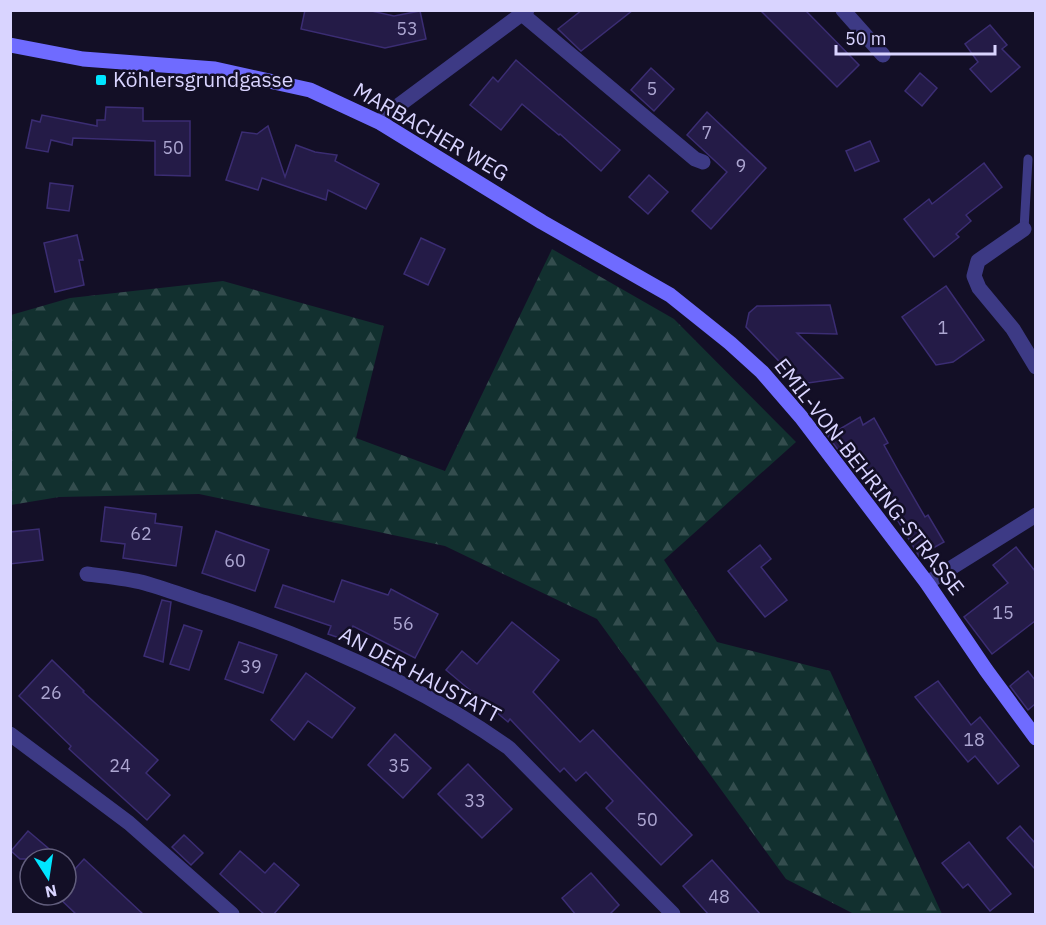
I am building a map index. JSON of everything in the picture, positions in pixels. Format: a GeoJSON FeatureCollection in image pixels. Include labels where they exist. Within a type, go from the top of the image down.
{"type":"FeatureCollection","features":[{"type":"Feature","properties":{"kind":"main road","name":"MARBACHER WEG"},"geometry":{"type":"LineString","coordinates":[[10,45],[83,59],[215,69],[310,90],[381,123],[542,222]]}},
{"type":"Feature","properties":{"kind":"main road","name":"EMIL-VON-BEHRING-STRASSE"},"geometry":{"type":"LineString","coordinates":[[542,222],[670,295],[762,372],[801,417],[927,583],[1035,738]]}},
{"type":"Feature","properties":{"kind":"street"},"geometry":{"type":"LineString","coordinates":[[843,10],[883,55]]}},
{"type":"Feature","properties":{"kind":"street"},"geometry":{"type":"LineString","coordinates":[[381,123],[387,114],[525,12],[695,159],[703,162]]}},
{"type":"Feature","properties":{"kind":"street"},"geometry":{"type":"LineString","coordinates":[[1024,229],[978,261],[974,276],[979,288],[1013,328],[1035,367]]}},
{"type":"Feature","properties":{"kind":"street"},"geometry":{"type":"LineString","coordinates":[[927,583],[1035,515]]}},
{"type":"Feature","properties":{"kind":"street","name":"AN DER HAUSTATT"},"geometry":{"type":"LineString","coordinates":[[87,574],[140,582],[234,613],[329,649],[418,692],[509,748],[673,915]]}},
{"type":"Feature","properties":{"kind":"street"},"geometry":{"type":"LineString","coordinates":[[10,734],[129,823],[232,915]]}},
{"type":"Feature","properties":{"kind":"lane"},"geometry":{"type":"LineString","coordinates":[[1024,229],[1028,159]]}},
{"type":"Feature","properties":{"kind":"green space"},"geometry":{"type":"Polygon","coordinates":[[[552,249],[674,319],[796,442],[664,560],[717,642],[830,671],[942,914],[854,914],[786,879],[597,619],[445,546],[199,494],[59,497],[11,505],[11,315],[70,298],[223,281],[384,326],[356,438],[445,471],[552,249]]]}},
{"type":"Feature","properties":{"kind":"building"},"geometry":{"type":"Polygon","coordinates":[[[305,10],[367,10],[394,16],[420,11],[426,39],[385,48],[301,29],[305,10]]]}},
{"type":"Feature","properties":{"kind":"building"},"geometry":{"type":"Polygon","coordinates":[[[582,10],[633,10],[581,51],[558,29],[582,10]]]}},
{"type":"Feature","properties":{"kind":"building"},"geometry":{"type":"Polygon","coordinates":[[[760,10],[805,10],[859,65],[837,87],[760,10]]]}},
{"type":"Feature","properties":{"kind":"building"},"geometry":{"type":"Polygon","coordinates":[[[990,25],[1007,45],[1002,49],[1020,67],[991,92],[970,69],[978,62],[965,44],[990,25]]]}},
{"type":"Feature","properties":{"kind":"building"},"geometry":{"type":"Polygon","coordinates":[[[516,60],[620,150],[601,171],[522,104],[501,130],[470,105],[493,77],[498,82],[516,60]]]}},
{"type":"Feature","properties":{"kind":"building"},"geometry":{"type":"Polygon","coordinates":[[[651,68],[674,89],[654,111],[631,90],[651,68]]]}},
{"type":"Feature","properties":{"kind":"building"},"geometry":{"type":"Polygon","coordinates":[[[920,73],[937,88],[922,106],[905,91],[920,73]]]}},
{"type":"Feature","properties":{"kind":"building"},"geometry":{"type":"Polygon","coordinates":[[[106,107],[143,108],[143,121],[190,121],[190,176],[155,175],[155,141],[73,138],[72,145],[51,140],[48,152],[26,148],[32,120],[40,122],[42,115],[97,126],[97,120],[105,120],[106,107]]]}},
{"type":"Feature","properties":{"kind":"building"},"geometry":{"type":"Polygon","coordinates":[[[707,112],[766,168],[711,229],[692,211],[727,172],[687,135],[707,112]]]}},
{"type":"Feature","properties":{"kind":"building"},"geometry":{"type":"Polygon","coordinates":[[[268,126],[285,177],[296,145],[315,152],[337,155],[335,161],[379,184],[366,209],[328,190],[326,200],[262,178],[258,190],[226,180],[242,132],[257,134],[268,126]]]}},
{"type":"Feature","properties":{"kind":"building"},"geometry":{"type":"Polygon","coordinates":[[[870,141],[879,161],[855,171],[846,151],[870,141]]]}},
{"type":"Feature","properties":{"kind":"building"},"geometry":{"type":"Polygon","coordinates":[[[984,163],[1002,187],[966,215],[971,221],[956,234],[959,237],[934,257],[904,219],[929,199],[932,204],[984,163]]]}},
{"type":"Feature","properties":{"kind":"building"},"geometry":{"type":"Polygon","coordinates":[[[649,175],[668,192],[648,214],[629,197],[649,175]]]}},
{"type":"Feature","properties":{"kind":"building"},"geometry":{"type":"Polygon","coordinates":[[[50,183],[73,186],[69,211],[47,208],[50,183]]]}},
{"type":"Feature","properties":{"kind":"building"},"geometry":{"type":"Polygon","coordinates":[[[77,235],[83,260],[79,260],[84,285],[55,292],[44,243],[77,235]]]}},
{"type":"Feature","properties":{"kind":"building"},"geometry":{"type":"Polygon","coordinates":[[[421,238],[445,249],[428,285],[404,274],[421,238]]]}},
{"type":"Feature","properties":{"kind":"building"},"geometry":{"type":"Polygon","coordinates":[[[946,286],[984,340],[953,362],[936,365],[902,317],[946,286]]]}},
{"type":"Feature","properties":{"kind":"building"},"geometry":{"type":"Polygon","coordinates":[[[830,305],[837,334],[797,333],[843,378],[801,384],[746,327],[749,313],[757,306],[830,305]]]}},
{"type":"Feature","properties":{"kind":"building"},"geometry":{"type":"Polygon","coordinates":[[[860,417],[863,425],[874,418],[888,443],[884,445],[900,474],[925,517],[928,515],[944,542],[919,556],[856,451],[844,458],[828,436],[860,417]]]}},
{"type":"Feature","properties":{"kind":"building"},"geometry":{"type":"Polygon","coordinates":[[[105,507],[156,514],[155,523],[182,527],[176,566],[123,558],[125,544],[101,541],[105,507]]]}},
{"type":"Feature","properties":{"kind":"building"},"geometry":{"type":"Polygon","coordinates":[[[39,529],[43,560],[10,564],[10,532],[39,529]]]}},
{"type":"Feature","properties":{"kind":"building"},"geometry":{"type":"Polygon","coordinates":[[[216,531],[269,550],[255,591],[202,573],[216,531]]]}},
{"type":"Feature","properties":{"kind":"building"},"geometry":{"type":"Polygon","coordinates":[[[760,545],[771,559],[761,567],[787,600],[765,617],[728,571],[760,545]]]}},
{"type":"Feature","properties":{"kind":"building"},"geometry":{"type":"Polygon","coordinates":[[[1016,547],[1035,571],[1035,621],[992,654],[964,617],[1008,583],[993,565],[1016,547]]]}},
{"type":"Feature","properties":{"kind":"building"},"geometry":{"type":"Polygon","coordinates":[[[342,580],[388,595],[391,589],[438,614],[415,658],[353,626],[348,641],[328,634],[331,626],[275,607],[283,585],[334,602],[342,580]]]}},
{"type":"Feature","properties":{"kind":"building"},"geometry":{"type":"Polygon","coordinates":[[[162,600],[171,602],[163,662],[144,656],[162,600]]]}},
{"type":"Feature","properties":{"kind":"building"},"geometry":{"type":"Polygon","coordinates":[[[512,622],[559,660],[533,692],[580,742],[593,730],[692,835],[661,865],[606,808],[613,801],[586,772],[576,781],[564,768],[560,772],[510,719],[508,722],[446,670],[462,651],[477,664],[512,622]]]}},
{"type":"Feature","properties":{"kind":"building"},"geometry":{"type":"Polygon","coordinates":[[[184,625],[202,631],[189,670],[170,664],[184,625]]]}},
{"type":"Feature","properties":{"kind":"building"},"geometry":{"type":"Polygon","coordinates":[[[239,642],[277,655],[263,693],[225,679],[239,642]]]}},
{"type":"Feature","properties":{"kind":"building"},"geometry":{"type":"Polygon","coordinates":[[[52,660],[83,692],[158,760],[146,773],[170,795],[147,820],[69,749],[71,746],[19,696],[52,660]]]}},
{"type":"Feature","properties":{"kind":"building"},"geometry":{"type":"Polygon","coordinates":[[[1028,671],[1035,680],[1035,704],[1028,710],[1010,686],[1028,671]]]}},
{"type":"Feature","properties":{"kind":"building"},"geometry":{"type":"Polygon","coordinates":[[[306,673],[355,708],[332,738],[308,721],[294,740],[271,720],[306,673]]]}},
{"type":"Feature","properties":{"kind":"building"},"geometry":{"type":"Polygon","coordinates":[[[938,681],[971,725],[980,717],[1019,766],[998,784],[975,756],[968,762],[915,697],[938,681]]]}},
{"type":"Feature","properties":{"kind":"building"},"geometry":{"type":"Polygon","coordinates":[[[395,734],[431,768],[403,798],[368,765],[395,734]]]}},
{"type":"Feature","properties":{"kind":"building"},"geometry":{"type":"Polygon","coordinates":[[[468,764],[512,809],[482,838],[438,794],[468,764]]]}},
{"type":"Feature","properties":{"kind":"building"},"geometry":{"type":"Polygon","coordinates":[[[1020,826],[1035,843],[1035,869],[1007,838],[1020,826]]]}},
{"type":"Feature","properties":{"kind":"building"},"geometry":{"type":"Polygon","coordinates":[[[28,831],[47,847],[18,847],[18,857],[11,851],[28,831]]]}},
{"type":"Feature","properties":{"kind":"building"},"geometry":{"type":"Polygon","coordinates":[[[184,835],[203,853],[191,865],[172,847],[184,835]]]}},
{"type":"Feature","properties":{"kind":"building"},"geometry":{"type":"Polygon","coordinates":[[[969,842],[1011,894],[990,911],[968,884],[963,888],[942,863],[969,842]]]}},
{"type":"Feature","properties":{"kind":"building"},"geometry":{"type":"Polygon","coordinates":[[[240,851],[265,873],[274,863],[299,885],[273,915],[265,915],[220,874],[240,851]]]}},
{"type":"Feature","properties":{"kind":"building"},"geometry":{"type":"Polygon","coordinates":[[[84,859],[144,915],[77,915],[69,907],[78,907],[78,866],[84,859]]]}},
{"type":"Feature","properties":{"kind":"building"},"geometry":{"type":"Polygon","coordinates":[[[712,860],[761,915],[709,915],[683,886],[712,860]]]}},
{"type":"Feature","properties":{"kind":"building"},"geometry":{"type":"Polygon","coordinates":[[[591,873],[619,905],[609,915],[576,915],[562,898],[591,873]]]}},
{"type":"Feature","properties":{"kind":"place","name":"Köhlersgrundgasse"},"geometry":{"type":"Point","coordinates":[101,80]}}]}
